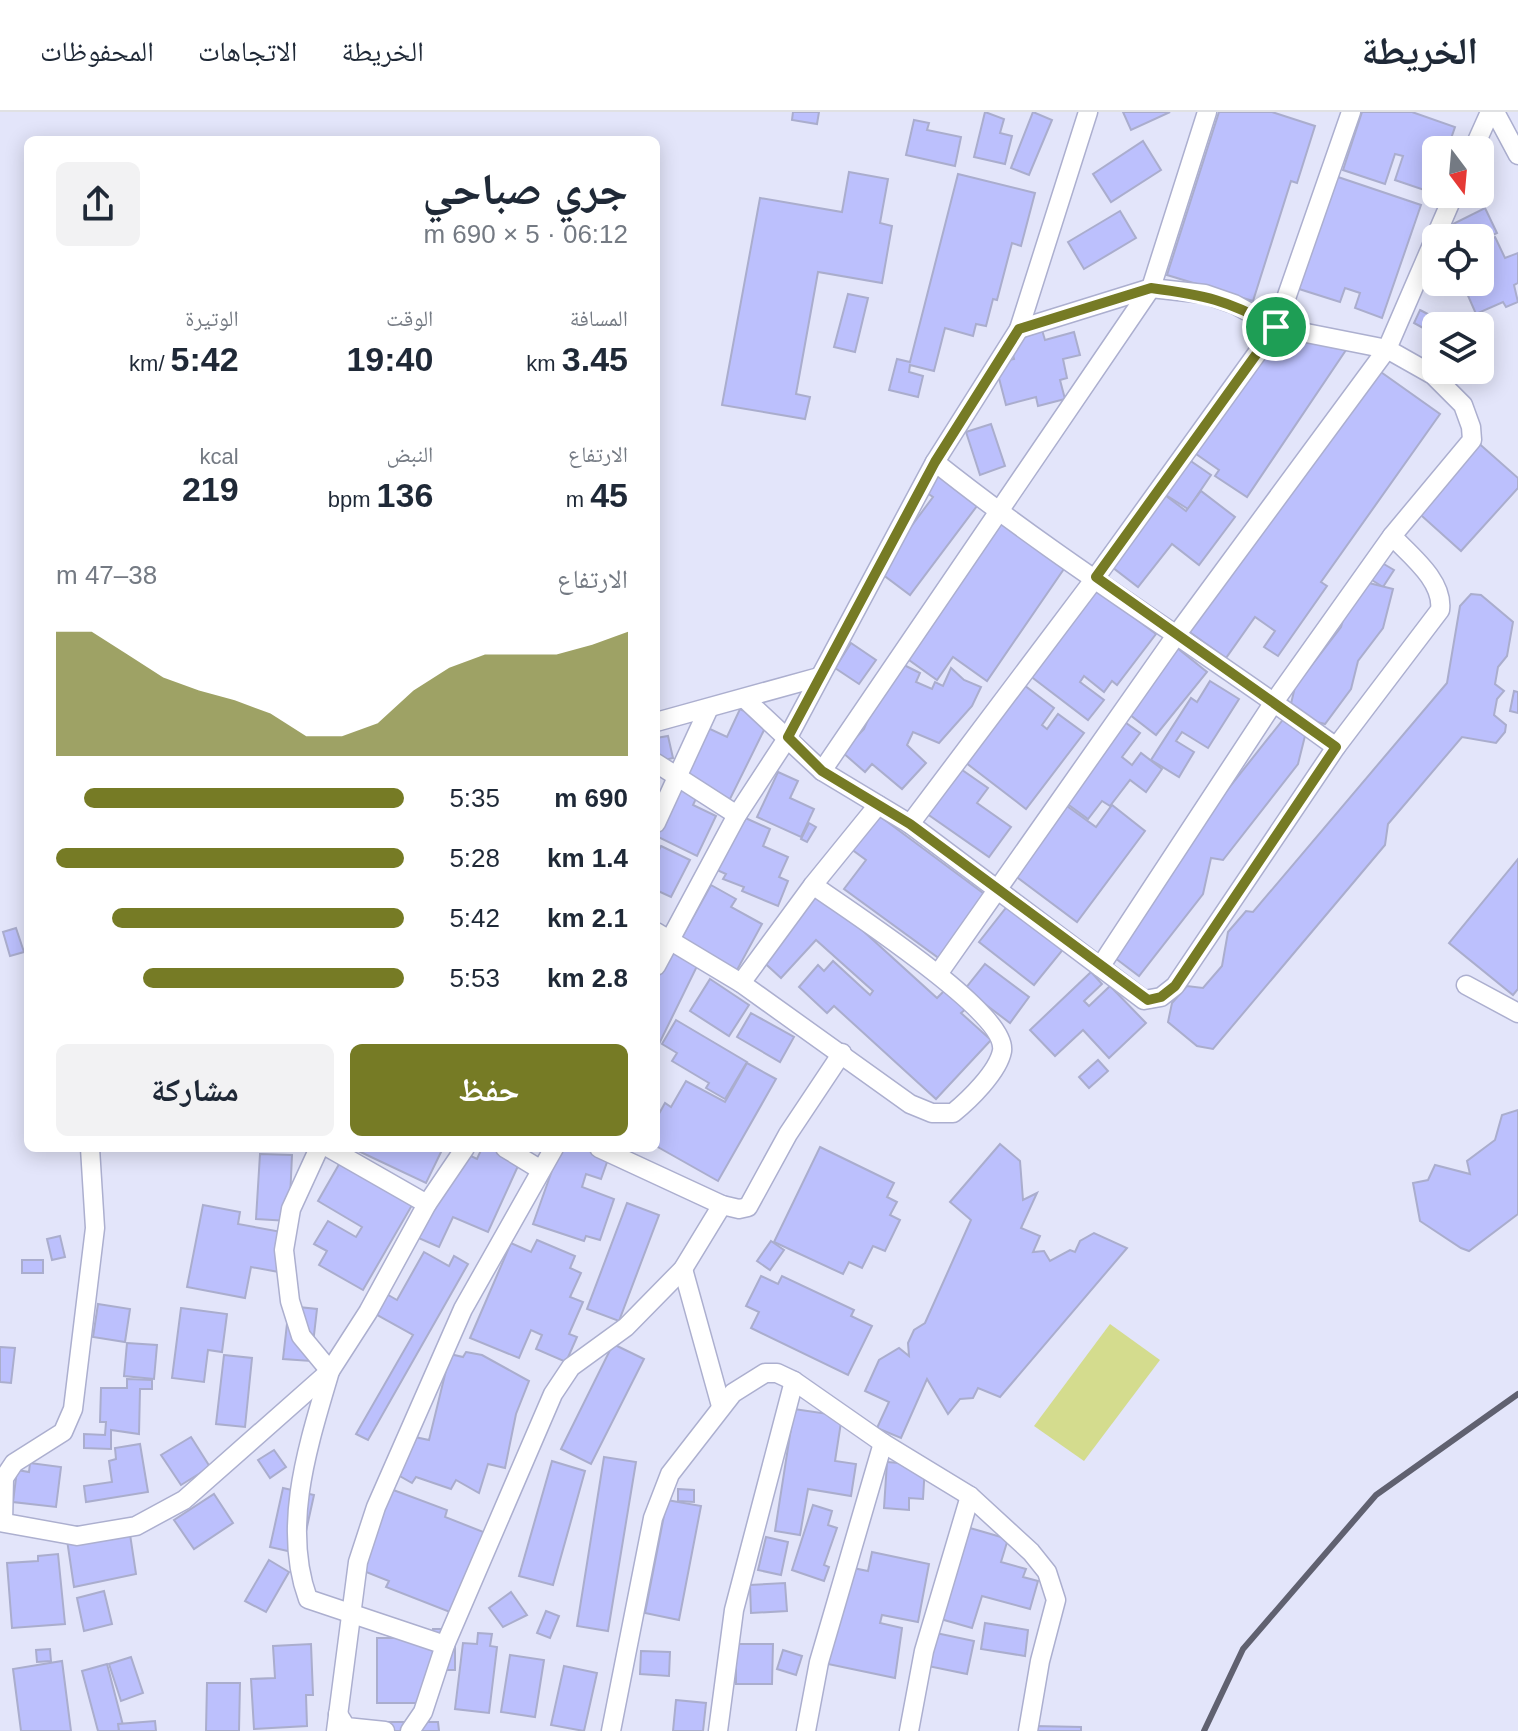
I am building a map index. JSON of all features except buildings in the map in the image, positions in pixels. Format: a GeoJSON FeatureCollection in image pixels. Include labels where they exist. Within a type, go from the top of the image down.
{"type":"FeatureCollection","features":[{"type":"Feature","properties":{"kind":"street"},"geometry":{"type":"LineString","coordinates":[[813,885],[938,974],[989,1019],[1003,1049],[997,1064],[953,1113],[932,1113],[910,1104],[741,983],[664,937],[788,737],[935,462],[1019,329],[1088,112]]}},
{"type":"Feature","properties":{"kind":"street"},"geometry":{"type":"LineString","coordinates":[[822,771],[1000,514],[1151,288],[1207,112]]}},
{"type":"Feature","properties":{"kind":"street"},"geometry":{"type":"LineString","coordinates":[[910,824],[1096,577],[1276,327],[1351,112]]}},
{"type":"Feature","properties":{"kind":"street"},"geometry":{"type":"LineString","coordinates":[[1480,136],[1493,112]]}},
{"type":"Feature","properties":{"kind":"street"},"geometry":{"type":"LineString","coordinates":[[1493,112],[1518,155]]}},
{"type":"Feature","properties":{"kind":"street"},"geometry":{"type":"LineString","coordinates":[[938,974],[1177,634],[1387,349],[1448,208]]}},
{"type":"Feature","properties":{"kind":"street"},"geometry":{"type":"LineString","coordinates":[[1019,329],[1151,288],[1205,294],[1234,304],[1276,327],[1387,349],[1433,375],[1463,405],[1471,427],[1472,440],[1392,536],[1274,702],[1100,967]]}},
{"type":"Feature","properties":{"kind":"street"},"geometry":{"type":"LineString","coordinates":[[935,462],[1000,514],[1096,577],[1336,747]]}},
{"type":"Feature","properties":{"kind":"street"},"geometry":{"type":"LineString","coordinates":[[745,699],[822,771],[910,824],[1144,1000],[1169,993],[1336,747],[1440,610],[1438,592],[1429,576],[1392,536]]}},
{"type":"Feature","properties":{"kind":"street"},"geometry":{"type":"LineString","coordinates":[[660,721],[819,677]]}},
{"type":"Feature","properties":{"kind":"street"},"geometry":{"type":"LineString","coordinates":[[660,815],[708,710]]}},
{"type":"Feature","properties":{"kind":"street"},"geometry":{"type":"LineString","coordinates":[[660,766],[737,815]]}},
{"type":"Feature","properties":{"kind":"street"},"geometry":{"type":"LineString","coordinates":[[741,983],[813,885],[878,805]]}},
{"type":"Feature","properties":{"kind":"street"},"geometry":{"type":"LineString","coordinates":[[1466,985],[1518,1013]]}},
{"type":"Feature","properties":{"kind":"street"},"geometry":{"type":"LineString","coordinates":[[608,1152],[722,1205],[739,1209],[748,1207],[788,1134],[842,1053]]}},
{"type":"Feature","properties":{"kind":"street"},"geometry":{"type":"LineString","coordinates":[[90,1152],[95,1228],[73,1409],[63,1432],[14,1463],[4,1478],[2,1522],[77,1536],[136,1526],[184,1500],[330,1371],[368,1312],[427,1204],[462,1152]]}},
{"type":"Feature","properties":{"kind":"street"},"geometry":{"type":"LineString","coordinates":[[317,1152],[291,1209],[284,1259],[290,1301],[301,1336],[330,1371]]}},
{"type":"Feature","properties":{"kind":"street"},"geometry":{"type":"LineString","coordinates":[[336,1152],[427,1204]]}},
{"type":"Feature","properties":{"kind":"street"},"geometry":{"type":"LineString","coordinates":[[512,1152],[541,1170]]}},
{"type":"Feature","properties":{"kind":"street"},"geometry":{"type":"LineString","coordinates":[[385,1731],[346,1727],[337,1722],[358,1562],[395,1459],[463,1309],[552,1152]]}},
{"type":"Feature","properties":{"kind":"street"},"geometry":{"type":"LineString","coordinates":[[410,1731],[423,1712],[445,1645],[553,1394],[571,1367],[626,1327],[683,1269],[722,1205]]}},
{"type":"Feature","properties":{"kind":"street"},"geometry":{"type":"LineString","coordinates":[[683,1269],[721,1406]]}},
{"type":"Feature","properties":{"kind":"street"},"geometry":{"type":"LineString","coordinates":[[330,1371],[302,1465],[299,1574],[308,1599],[445,1645]]}},
{"type":"Feature","properties":{"kind":"street"},"geometry":{"type":"LineString","coordinates":[[611,1731],[653,1518],[670,1474],[721,1406],[740,1386],[765,1373],[777,1373],[794,1381],[883,1443],[970,1496],[1031,1552],[1047,1572],[1056,1600],[1040,1661],[1028,1731]]}},
{"type":"Feature","properties":{"kind":"street"},"geometry":{"type":"LineString","coordinates":[[718,1731],[734,1610],[794,1381]]}},
{"type":"Feature","properties":{"kind":"street"},"geometry":{"type":"LineString","coordinates":[[806,1731],[819,1662],[883,1443]]}},
{"type":"Feature","properties":{"kind":"street"},"geometry":{"type":"LineString","coordinates":[[909,1731],[924,1651],[970,1496]]}},
{"type":"Feature","properties":{"kind":"green space"},"geometry":{"type":"Polygon","coordinates":[[[1110,1324],[1160,1360],[1084,1461],[1034,1426],[1110,1324]]]}},
{"type":"Feature","properties":{"kind":"railway"},"geometry":{"type":"LineString","coordinates":[[1204,1731],[1243,1649],[1376,1495],[1518,1394]]}},
{"type":"Feature","properties":{"kind":"route"},"geometry":{"type":"LineString","coordinates":[[1151,288],[1205,294],[1234,304],[1276,327],[1096,577],[1336,747],[1175,986],[1161,997],[1144,1000],[910,824],[822,771],[788,737],[935,462],[1019,329],[1151,288]]}}]}
